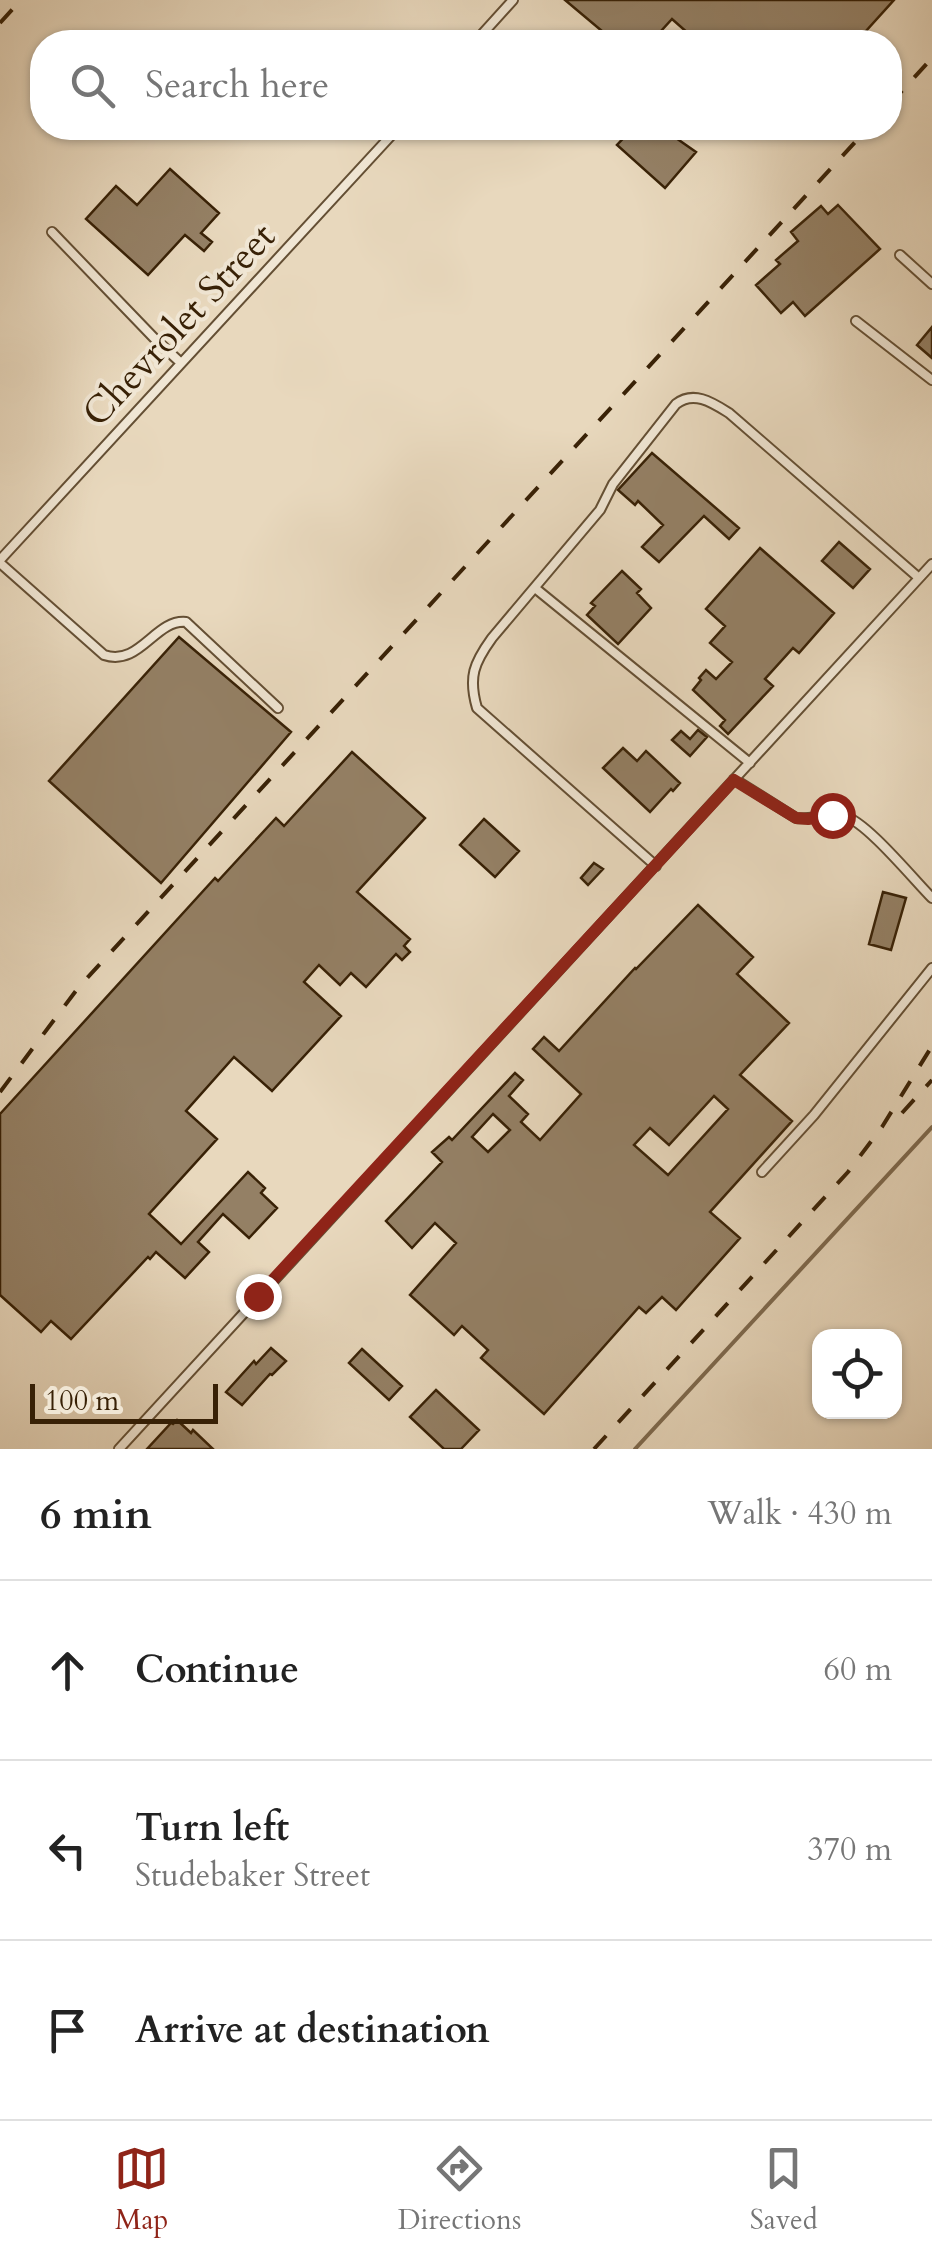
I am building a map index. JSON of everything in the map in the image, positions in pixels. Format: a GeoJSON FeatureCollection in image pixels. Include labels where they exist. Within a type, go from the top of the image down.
{"type":"FeatureCollection","features":[{"type":"Feature","properties":{"kind":"lane"},"geometry":{"type":"LineString","coordinates":[[486,30],[514,0]]}},
{"type":"Feature","properties":{"kind":"lane","name":"Chevrolet Street"},"geometry":{"type":"LineString","coordinates":[[0,562],[387,140]]}},
{"type":"Feature","properties":{"kind":"lane"},"geometry":{"type":"LineString","coordinates":[[52,232],[181,363]]}},
{"type":"Feature","properties":{"kind":"lane"},"geometry":{"type":"LineString","coordinates":[[900,255],[932,284]]}},
{"type":"Feature","properties":{"kind":"lane"},"geometry":{"type":"LineString","coordinates":[[856,321],[932,380]]}},
{"type":"Feature","properties":{"kind":"lane"},"geometry":{"type":"LineString","coordinates":[[656,866],[477,708],[472,678],[477,659],[492,638],[600,510],[613,484],[676,404],[684,398],[709,401],[730,413],[919,578]]}},
{"type":"Feature","properties":{"kind":"lane"},"geometry":{"type":"LineString","coordinates":[[0,562],[104,655],[124,656],[170,624],[186,622],[278,708]]}},
{"type":"Feature","properties":{"kind":"lane"},"geometry":{"type":"LineString","coordinates":[[119,1449],[932,564]]}},
{"type":"Feature","properties":{"kind":"lane"},"geometry":{"type":"LineString","coordinates":[[536,588],[750,763]]}},
{"type":"Feature","properties":{"kind":"lane"},"geometry":{"type":"LineString","coordinates":[[734,780],[796,818],[842,815],[858,823],[932,898]]}},
{"type":"Feature","properties":{"kind":"lane"},"geometry":{"type":"LineString","coordinates":[[762,1172],[814,1115],[932,968]]}},
{"type":"Feature","properties":{"kind":"building"},"geometry":{"type":"Polygon","coordinates":[[[565,0],[894,0],[867,30],[684,30],[672,19],[662,30],[601,30],[565,0]]]}},
{"type":"Feature","properties":{"kind":"building"},"geometry":{"type":"Polygon","coordinates":[[[622,140],[679,140],[696,152],[665,188],[617,145],[622,140]]]}},
{"type":"Feature","properties":{"kind":"building"},"geometry":{"type":"Polygon","coordinates":[[[170,169],[219,213],[201,233],[212,242],[204,251],[185,235],[148,275],[86,219],[116,186],[137,205],[170,169]]]}},
{"type":"Feature","properties":{"kind":"building"},"geometry":{"type":"Polygon","coordinates":[[[838,205],[880,249],[805,316],[793,302],[781,313],[756,285],[798,241],[791,232],[821,206],[828,214],[838,205]]]}},
{"type":"Feature","properties":{"kind":"building"},"geometry":{"type":"Polygon","coordinates":[[[932,327],[932,358],[917,345],[932,327]]]}},
{"type":"Feature","properties":{"kind":"building"},"geometry":{"type":"Polygon","coordinates":[[[652,453],[739,528],[729,539],[704,516],[659,562],[642,547],[663,525],[638,501],[635,505],[618,490],[652,453]]]}},
{"type":"Feature","properties":{"kind":"building"},"geometry":{"type":"Polygon","coordinates":[[[839,542],[870,569],[853,588],[822,561],[839,542]]]}},
{"type":"Feature","properties":{"kind":"building"},"geometry":{"type":"Polygon","coordinates":[[[760,548],[834,613],[799,653],[793,648],[765,679],[773,686],[728,734],[720,726],[725,720],[693,690],[706,670],[716,679],[732,662],[710,643],[725,626],[706,609],[760,548]]]}},
{"type":"Feature","properties":{"kind":"building"},"geometry":{"type":"Polygon","coordinates":[[[622,571],[641,589],[637,593],[651,608],[618,644],[587,615],[595,606],[591,603],[622,571]]]}},
{"type":"Feature","properties":{"kind":"building"},"geometry":{"type":"Polygon","coordinates":[[[179,637],[291,732],[161,883],[49,781],[179,637]]]}},
{"type":"Feature","properties":{"kind":"building"},"geometry":{"type":"Polygon","coordinates":[[[698,730],[707,737],[690,756],[672,740],[681,731],[690,739],[698,730]]]}},
{"type":"Feature","properties":{"kind":"building"},"geometry":{"type":"Polygon","coordinates":[[[623,748],[637,761],[646,751],[680,783],[650,812],[603,768],[623,748]]]}},
{"type":"Feature","properties":{"kind":"building"},"geometry":{"type":"Polygon","coordinates":[[[352,752],[425,818],[357,892],[410,939],[404,946],[410,952],[402,960],[396,954],[366,987],[351,973],[340,985],[319,965],[304,982],[341,1016],[272,1091],[234,1057],[186,1111],[217,1139],[149,1214],[181,1244],[248,1172],[265,1188],[261,1193],[277,1208],[249,1238],[223,1214],[198,1242],[209,1252],[185,1278],[156,1252],[148,1257],[71,1339],[51,1321],[41,1332],[0,1295],[0,1114],[215,878],[218,881],[276,818],[284,826],[352,752]]]}},
{"type":"Feature","properties":{"kind":"building"},"geometry":{"type":"Polygon","coordinates":[[[484,819],[519,851],[495,877],[460,845],[484,819]]]}},
{"type":"Feature","properties":{"kind":"building"},"geometry":{"type":"Polygon","coordinates":[[[594,863],[603,869],[588,885],[581,878],[594,863]]]}},
{"type":"Feature","properties":{"kind":"building"},"geometry":{"type":"Polygon","coordinates":[[[883,892],[906,898],[891,950],[869,944],[883,892]]]}},
{"type":"Feature","properties":{"kind":"building"},"geometry":{"type":"Polygon","coordinates":[[[698,905],[753,957],[737,974],[789,1023],[740,1075],[792,1121],[710,1212],[740,1238],[676,1310],[662,1297],[646,1313],[639,1307],[544,1414],[481,1358],[488,1350],[462,1326],[454,1335],[410,1295],[456,1243],[435,1223],[412,1248],[386,1221],[442,1162],[432,1152],[449,1137],[452,1140],[515,1073],[523,1080],[509,1096],[528,1114],[521,1122],[540,1140],[581,1094],[533,1049],[544,1037],[559,1051],[698,905]],[[714,1096],[669,1145],[650,1128],[634,1145],[668,1175],[728,1109],[714,1096]],[[493,1114],[472,1137],[488,1152],[510,1130],[493,1114]]]}},
{"type":"Feature","properties":{"kind":"building"},"geometry":{"type":"Polygon","coordinates":[[[271,1348],[286,1361],[242,1405],[226,1392],[271,1348]]]}},
{"type":"Feature","properties":{"kind":"building"},"geometry":{"type":"Polygon","coordinates":[[[362,1349],[402,1386],[389,1400],[349,1363],[362,1349]]]}},
{"type":"Feature","properties":{"kind":"building"},"geometry":{"type":"Polygon","coordinates":[[[436,1390],[479,1430],[461,1449],[444,1449],[410,1417],[436,1390]]]}},
{"type":"Feature","properties":{"kind":"building"},"geometry":{"type":"Polygon","coordinates":[[[177,1420],[191,1433],[193,1430],[213,1449],[147,1449],[177,1420]]]}},
{"type":"Feature","properties":{"kind":"waterway"},"geometry":{"type":"LineString","coordinates":[[635,1449],[932,1127]]}},
{"type":"Feature","properties":{"kind":"railway"},"geometry":{"type":"LineString","coordinates":[[0,23],[21,0]]}},
{"type":"Feature","properties":{"kind":"railway"},"geometry":{"type":"LineString","coordinates":[[902,91],[932,58]]}},
{"type":"Feature","properties":{"kind":"railway"},"geometry":{"type":"LineString","coordinates":[[0,1092],[78,988],[857,140]]}},
{"type":"Feature","properties":{"kind":"railway"},"geometry":{"type":"LineString","coordinates":[[594,1449],[848,1172],[882,1127],[932,1046]]}},
{"type":"Feature","properties":{"kind":"railway"},"geometry":{"type":"LineString","coordinates":[[902,1113],[932,1080]]}},
{"type":"Feature","properties":{"kind":"route"},"geometry":{"type":"LineString","coordinates":[[258,1296],[734,780],[796,818],[832,815]]}}]}
